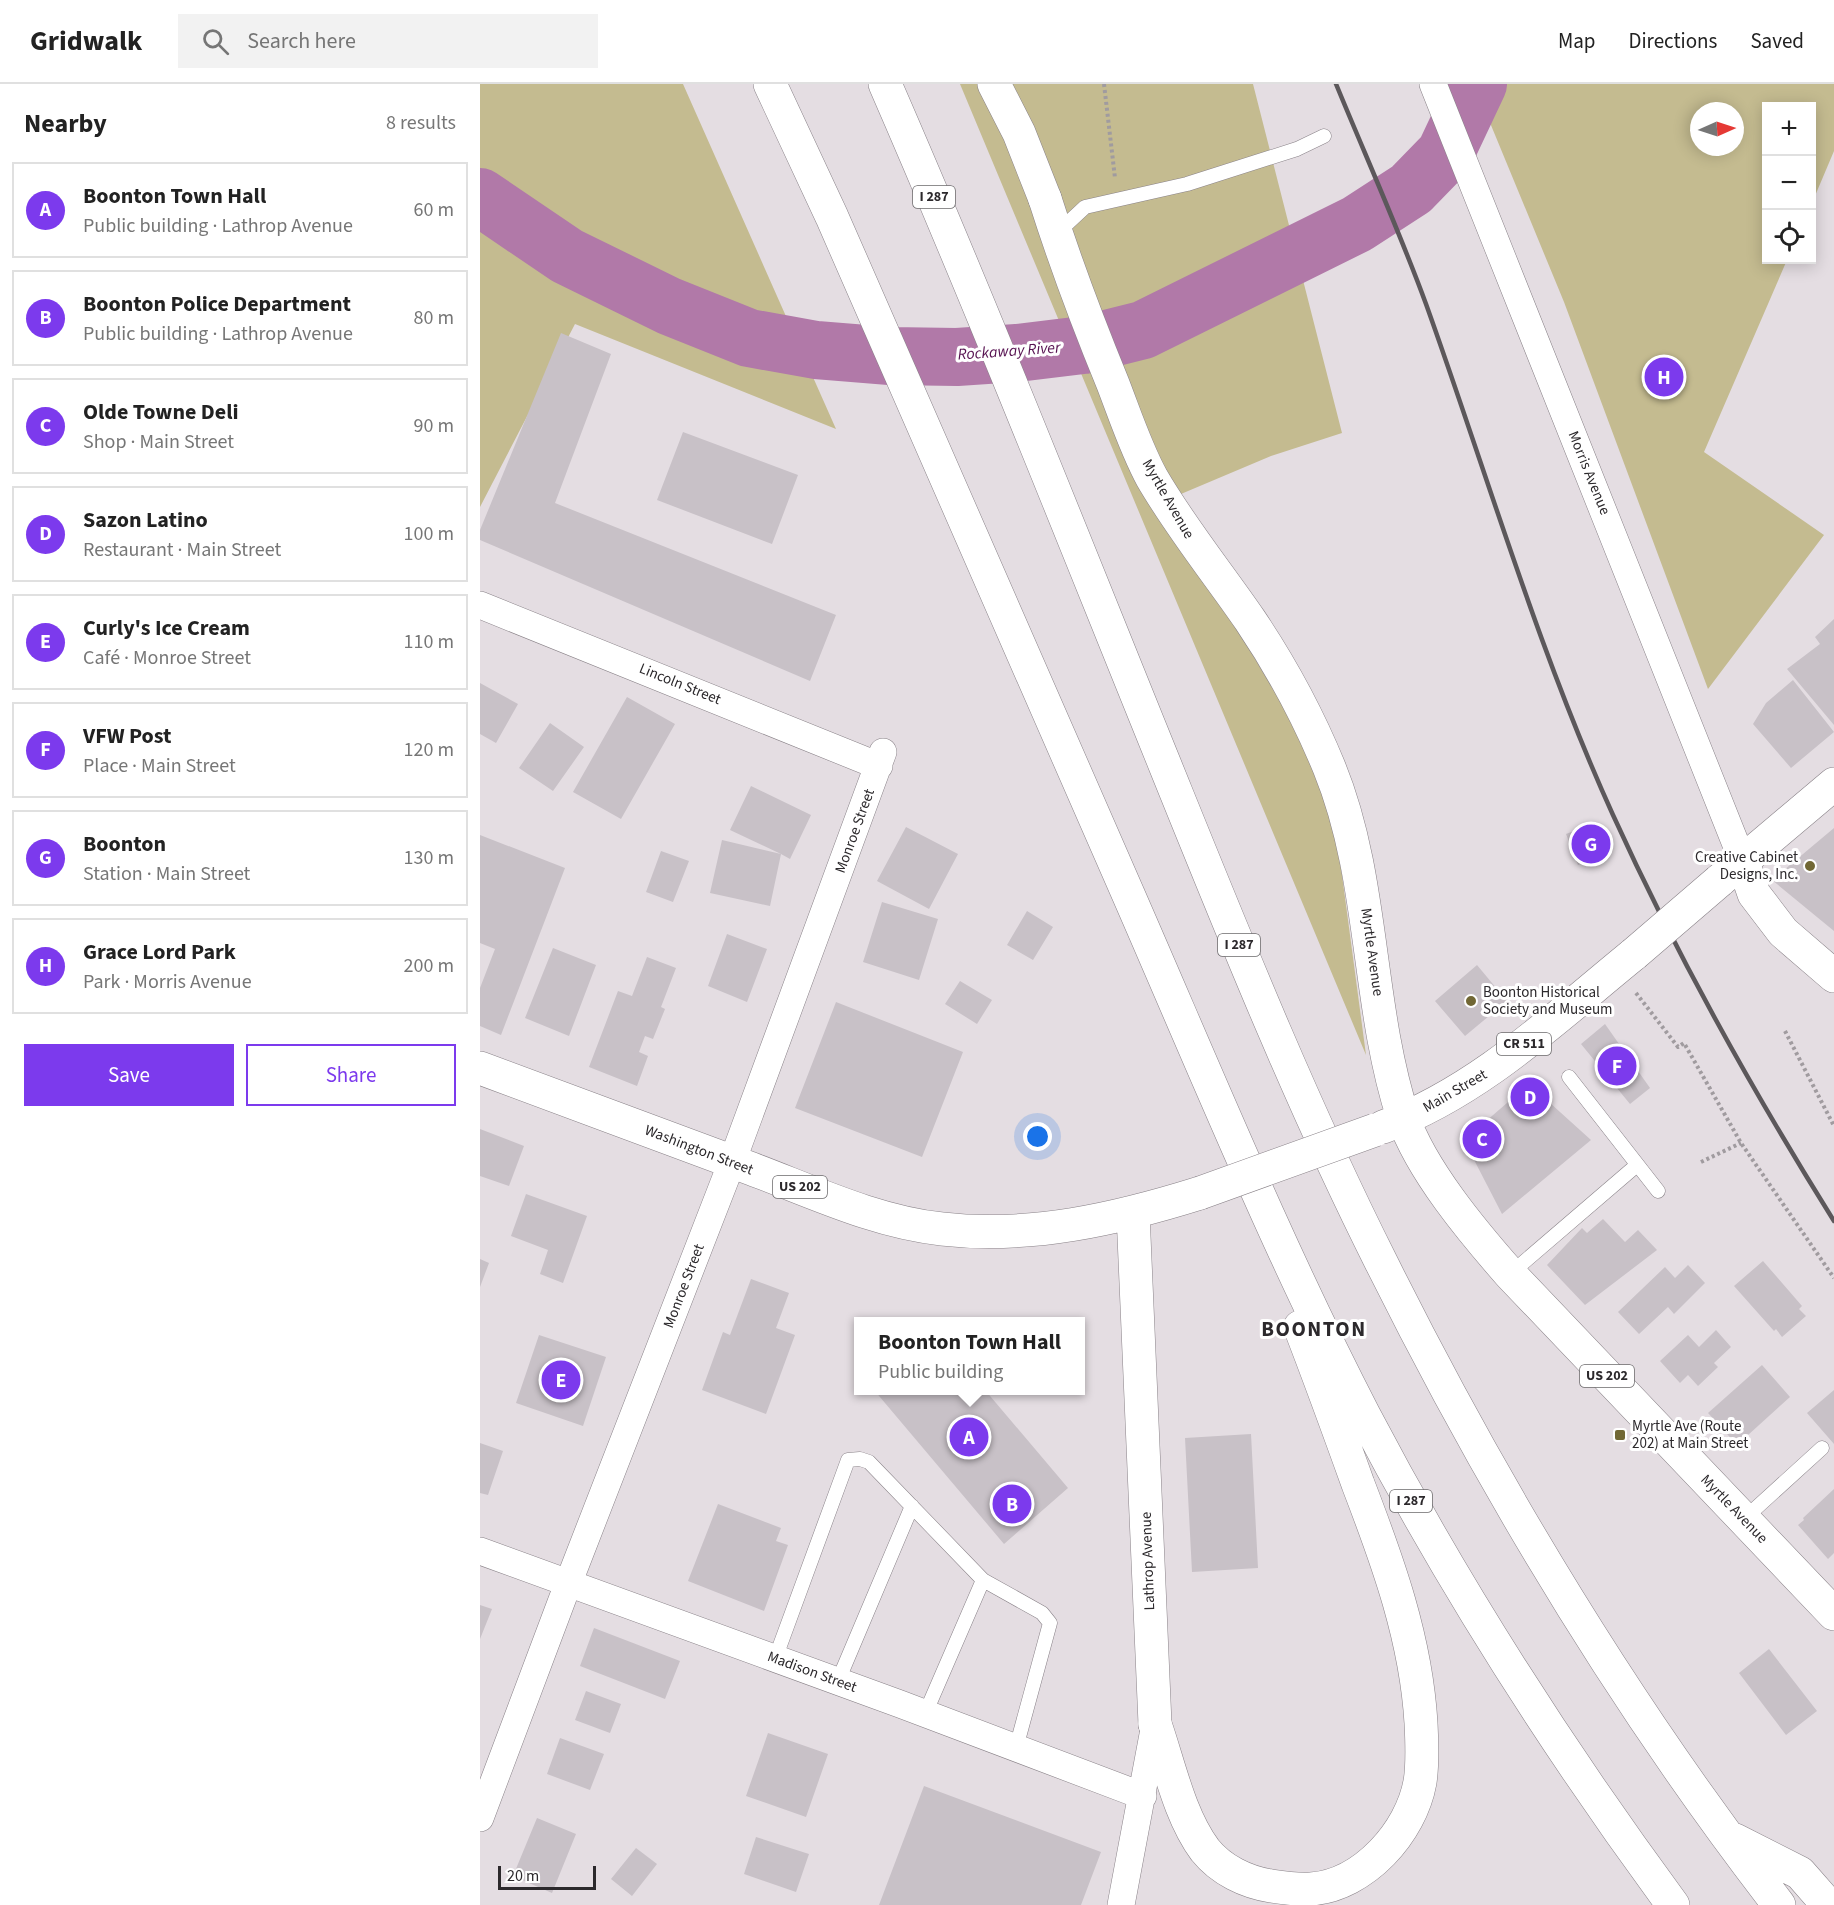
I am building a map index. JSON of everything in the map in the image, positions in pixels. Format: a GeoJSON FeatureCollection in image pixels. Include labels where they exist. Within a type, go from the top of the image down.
{"type":"FeatureCollection","features":[{"type":"Feature","properties":{"kind":"main road","name":"I 287"},"geometry":{"type":"LineString","coordinates":[[770,84],[868,300],[1203,1066],[1306,1296],[1363,1412],[1421,1521],[1483,1626],[1549,1730],[1673,1905]]}},
{"type":"Feature","properties":{"kind":"main road","name":"I 287"},"geometry":{"type":"LineString","coordinates":[[885,84],[981,310],[1271,1023],[1380,1260],[1438,1373],[1557,1580],[1622,1682],[1729,1838],[1779,1905]]}},
{"type":"Feature","properties":{"kind":"main road","name":"Myrtle Avenue"},"geometry":{"type":"LineString","coordinates":[[994,84],[1019,133],[1045,199],[1077,295],[1150,474],[1180,525],[1249,619],[1282,670],[1330,768],[1349,827],[1363,887],[1388,1059],[1389,1125],[1427,1163],[1449,1197],[1510,1274],[1834,1614]]}},
{"type":"Feature","properties":{"kind":"main road","name":"Main Street"},"geometry":{"type":"LineString","coordinates":[[1133,1213],[1200,1193],[1389,1125],[1467,1087],[1634,954],[1834,784]]}},
{"type":"Feature","properties":{"kind":"main road"},"geometry":{"type":"LineString","coordinates":[[1731,872],[1754,894],[1783,932],[1834,976]]}},
{"type":"Feature","properties":{"kind":"main road"},"geometry":{"type":"LineString","coordinates":[[1155,1724],[1191,1826],[1206,1850],[1228,1870],[1252,1883],[1313,1889],[1345,1880],[1373,1862],[1395,1839],[1412,1811],[1420,1782],[1420,1705],[1404,1612],[1203,1066]]}},
{"type":"Feature","properties":{"kind":"main road","name":"Washington Street"},"geometry":{"type":"LineString","coordinates":[[480,1068],[851,1207],[941,1229],[1039,1228],[1086,1223],[1133,1213]]}},
{"type":"Feature","properties":{"kind":"main road","name":"Lathrop Avenue"},"geometry":{"type":"LineString","coordinates":[[1133,1213],[1155,1724]]}},
{"type":"Feature","properties":{"kind":"main road"},"geometry":{"type":"LineString","coordinates":[[1729,1838],[1800,1873],[1828,1905]]}},
{"type":"Feature","properties":{"kind":"street","name":"Morris Avenue"},"geometry":{"type":"LineString","coordinates":[[1433,84],[1507,265],[1731,872]]}},
{"type":"Feature","properties":{"kind":"street","name":"Lincoln Street"},"geometry":{"type":"LineString","coordinates":[[480,605],[881,759]]}},
{"type":"Feature","properties":{"kind":"street","name":"Monroe Street"},"geometry":{"type":"LineString","coordinates":[[480,1818],[732,1162],[881,759]]}},
{"type":"Feature","properties":{"kind":"street","name":"Madison Street"},"geometry":{"type":"LineString","coordinates":[[480,1551],[925,1713],[1143,1796]]}},
{"type":"Feature","properties":{"kind":"street","name":"Lathrop Avenue"},"geometry":{"type":"LineString","coordinates":[[1120,1905],[1143,1796],[1155,1724]]}},
{"type":"Feature","properties":{"kind":"lane"},"geometry":{"type":"LineString","coordinates":[[1056,234],[1085,207],[1187,184],[1297,149],[1324,136]]}},
{"type":"Feature","properties":{"kind":"lane"},"geometry":{"type":"LineString","coordinates":[[1569,1077],[1658,1191]]}},
{"type":"Feature","properties":{"kind":"lane"},"geometry":{"type":"LineString","coordinates":[[1510,1274],[1637,1165]]}},
{"type":"Feature","properties":{"kind":"lane"},"geometry":{"type":"LineString","coordinates":[[1744,1519],[1822,1448]]}},
{"type":"Feature","properties":{"kind":"lane"},"geometry":{"type":"LineString","coordinates":[[775,1659],[848,1460],[860,1459],[869,1462],[983,1580],[1042,1613],[1050,1623],[1016,1748]]}},
{"type":"Feature","properties":{"kind":"lane"},"geometry":{"type":"LineString","coordinates":[[838,1682],[912,1506]]}},
{"type":"Feature","properties":{"kind":"lane"},"geometry":{"type":"LineString","coordinates":[[925,1713],[983,1580]]}},
{"type":"Feature","properties":{"kind":"path"},"geometry":{"type":"LineString","coordinates":[[1104,84],[1118,199]]}},
{"type":"Feature","properties":{"kind":"path"},"geometry":{"type":"LineString","coordinates":[[1635,992],[1678,1047],[1684,1042],[1741,1143],[1834,1278]]}},
{"type":"Feature","properties":{"kind":"path"},"geometry":{"type":"LineString","coordinates":[[1785,1031],[1834,1126]]}},
{"type":"Feature","properties":{"kind":"path"},"geometry":{"type":"LineString","coordinates":[[1701,1162],[1741,1143]]}},
{"type":"Feature","properties":{"kind":"shaded area"},"geometry":{"type":"Polygon","coordinates":[[[480,84],[683,84],[836,429],[575,324],[480,507],[480,84]]]}},
{"type":"Feature","properties":{"kind":"shaded area"},"geometry":{"type":"Polygon","coordinates":[[[960,84],[1253,84],[1342,433],[1271,456],[1162,502],[1330,785],[1366,1055],[960,84]]]}},
{"type":"Feature","properties":{"kind":"shaded area"},"geometry":{"type":"Polygon","coordinates":[[[1474,84],[1834,84],[1834,151],[1816,194],[1816,102],[1762,102],[1762,264],[1785,264],[1704,452],[1824,535],[1708,689],[1564,302],[1474,84]]]}},
{"type":"Feature","properties":{"kind":"shaded area"},"geometry":{"type":"Polygon","coordinates":[[[1474,84],[1493,84],[1486,118],[1474,84]]]}},
{"type":"Feature","properties":{"kind":"building"},"geometry":{"type":"Polygon","coordinates":[[[561,333],[611,354],[555,503],[836,615],[810,681],[480,540],[480,530],[561,333]]]}},
{"type":"Feature","properties":{"kind":"building"},"geometry":{"type":"Polygon","coordinates":[[[683,432],[798,475],[772,544],[657,500],[683,432]]]}},
{"type":"Feature","properties":{"kind":"building"},"geometry":{"type":"Polygon","coordinates":[[[1834,619],[1834,725],[1787,669],[1820,644],[1815,637],[1834,619]]]}},
{"type":"Feature","properties":{"kind":"building"},"geometry":{"type":"Polygon","coordinates":[[[1793,680],[1834,732],[1791,768],[1753,724],[1766,703],[1793,680]]]}},
{"type":"Feature","properties":{"kind":"building"},"geometry":{"type":"Polygon","coordinates":[[[480,683],[518,704],[496,743],[480,734],[480,683]]]}},
{"type":"Feature","properties":{"kind":"building"},"geometry":{"type":"Polygon","coordinates":[[[627,697],[675,724],[621,819],[573,792],[627,697]]]}},
{"type":"Feature","properties":{"kind":"building"},"geometry":{"type":"Polygon","coordinates":[[[550,723],[584,747],[553,791],[519,768],[550,723]]]}},
{"type":"Feature","properties":{"kind":"building"},"geometry":{"type":"Polygon","coordinates":[[[751,786],[811,815],[790,859],[730,830],[751,786]]]}},
{"type":"Feature","properties":{"kind":"building"},"geometry":{"type":"Polygon","coordinates":[[[1597,822],[1608,854],[1578,865],[1566,834],[1597,822]]]}},
{"type":"Feature","properties":{"kind":"building"},"geometry":{"type":"Polygon","coordinates":[[[906,827],[958,854],[929,909],[877,881],[906,827]]]}},
{"type":"Feature","properties":{"kind":"building"},"geometry":{"type":"Polygon","coordinates":[[[1834,828],[1834,931],[1772,880],[1834,828]]]}},
{"type":"Feature","properties":{"kind":"building"},"geometry":{"type":"Polygon","coordinates":[[[480,835],[565,868],[501,1035],[480,1026],[480,988],[495,949],[480,943],[480,835]]]}},
{"type":"Feature","properties":{"kind":"building"},"geometry":{"type":"Polygon","coordinates":[[[722,840],[781,854],[770,906],[710,893],[722,840]]]}},
{"type":"Feature","properties":{"kind":"building"},"geometry":{"type":"Polygon","coordinates":[[[661,851],[689,861],[673,902],[646,892],[661,851]]]}},
{"type":"Feature","properties":{"kind":"building"},"geometry":{"type":"Polygon","coordinates":[[[882,902],[938,919],[919,980],[863,962],[882,902]]]}},
{"type":"Feature","properties":{"kind":"building"},"geometry":{"type":"Polygon","coordinates":[[[1027,911],[1053,927],[1033,960],[1007,945],[1027,911]]]}},
{"type":"Feature","properties":{"kind":"building"},"geometry":{"type":"Polygon","coordinates":[[[727,934],[767,949],[747,1002],[708,986],[727,934]]]}},
{"type":"Feature","properties":{"kind":"building"},"geometry":{"type":"Polygon","coordinates":[[[553,948],[596,965],[569,1036],[525,1018],[553,948]]]}},
{"type":"Feature","properties":{"kind":"building"},"geometry":{"type":"Polygon","coordinates":[[[647,957],[676,968],[661,1007],[665,1009],[653,1039],[645,1036],[639,1052],[648,1056],[637,1086],[589,1067],[618,991],[632,996],[647,957]]]}},
{"type":"Feature","properties":{"kind":"building","name":"Boonton Historical Society and Museum"},"geometry":{"type":"Polygon","coordinates":[[[1477,965],[1507,1001],[1465,1036],[1435,1001],[1477,965]]]}},
{"type":"Feature","properties":{"kind":"building"},"geometry":{"type":"Polygon","coordinates":[[[960,981],[992,1000],[977,1024],[945,1004],[960,981]]]}},
{"type":"Feature","properties":{"kind":"building"},"geometry":{"type":"Polygon","coordinates":[[[836,1002],[963,1052],[922,1157],[795,1108],[836,1002]]]}},
{"type":"Feature","properties":{"kind":"building"},"geometry":{"type":"Polygon","coordinates":[[[1605,1024],[1650,1088],[1630,1104],[1581,1044],[1605,1024]]]}},
{"type":"Feature","properties":{"kind":"building"},"geometry":{"type":"Polygon","coordinates":[[[1529,1084],[1591,1140],[1502,1214],[1471,1154],[1470,1135],[1529,1084]]]}},
{"type":"Feature","properties":{"kind":"building"},"geometry":{"type":"Polygon","coordinates":[[[480,1129],[524,1146],[509,1186],[480,1176],[480,1129]]]}},
{"type":"Feature","properties":{"kind":"building"},"geometry":{"type":"Polygon","coordinates":[[[526,1194],[587,1216],[563,1283],[540,1274],[548,1250],[511,1236],[526,1194]]]}},
{"type":"Feature","properties":{"kind":"building"},"geometry":{"type":"Polygon","coordinates":[[[1603,1219],[1625,1242],[1638,1230],[1657,1250],[1585,1305],[1547,1265],[1582,1228],[1587,1233],[1603,1219]]]}},
{"type":"Feature","properties":{"kind":"building"},"geometry":{"type":"Polygon","coordinates":[[[480,1259],[489,1263],[480,1287],[480,1259]]]}},
{"type":"Feature","properties":{"kind":"building"},"geometry":{"type":"Polygon","coordinates":[[[1763,1261],[1802,1306],[1799,1309],[1806,1316],[1782,1337],[1734,1286],[1763,1261]]]}},
{"type":"Feature","properties":{"kind":"building"},"geometry":{"type":"Polygon","coordinates":[[[1688,1265],[1705,1283],[1674,1314],[1668,1307],[1639,1334],[1618,1312],[1665,1267],[1675,1278],[1688,1265]]]}},
{"type":"Feature","properties":{"kind":"building"},"geometry":{"type":"Polygon","coordinates":[[[751,1279],[789,1293],[776,1328],[795,1335],[766,1414],[702,1390],[723,1332],[730,1335],[751,1279]]]}},
{"type":"Feature","properties":{"kind":"building"},"geometry":{"type":"Polygon","coordinates":[[[1716,1330],[1731,1347],[1714,1363],[1718,1367],[1698,1386],[1688,1375],[1680,1383],[1660,1361],[1688,1335],[1699,1347],[1716,1330]]]}},
{"type":"Feature","properties":{"kind":"building"},"geometry":{"type":"Polygon","coordinates":[[[539,1335],[606,1357],[583,1426],[516,1403],[539,1335]]]}},
{"type":"Feature","properties":{"kind":"building"},"geometry":{"type":"Polygon","coordinates":[[[1762,1365],[1790,1397],[1737,1445],[1708,1413],[1762,1365]]]}},
{"type":"Feature","properties":{"kind":"building"},"geometry":{"type":"Polygon","coordinates":[[[1834,1390],[1834,1444],[1807,1413],[1834,1390]]]}},
{"type":"Feature","properties":{"kind":"building"},"geometry":{"type":"Polygon","coordinates":[[[878,1395],[989,1395],[1068,1488],[1004,1544],[878,1395]]]}},
{"type":"Feature","properties":{"kind":"building"},"geometry":{"type":"Polygon","coordinates":[[[1251,1434],[1258,1568],[1192,1572],[1185,1438],[1251,1434]]]}},
{"type":"Feature","properties":{"kind":"building"},"geometry":{"type":"Polygon","coordinates":[[[480,1443],[503,1451],[488,1495],[480,1493],[480,1443]]]}},
{"type":"Feature","properties":{"kind":"building"},"geometry":{"type":"Polygon","coordinates":[[[1834,1489],[1834,1553],[1828,1559],[1798,1525],[1834,1489]]]}},
{"type":"Feature","properties":{"kind":"building"},"geometry":{"type":"Polygon","coordinates":[[[718,1504],[781,1528],[776,1541],[788,1545],[764,1611],[688,1581],[718,1504]]]}},
{"type":"Feature","properties":{"kind":"building"},"geometry":{"type":"Polygon","coordinates":[[[480,1605],[492,1609],[480,1639],[480,1605]]]}},
{"type":"Feature","properties":{"kind":"building"},"geometry":{"type":"Polygon","coordinates":[[[594,1628],[680,1661],[665,1699],[580,1666],[594,1628]]]}},
{"type":"Feature","properties":{"kind":"building"},"geometry":{"type":"Polygon","coordinates":[[[1769,1649],[1817,1711],[1786,1735],[1739,1673],[1769,1649]]]}},
{"type":"Feature","properties":{"kind":"building"},"geometry":{"type":"Polygon","coordinates":[[[586,1691],[621,1704],[610,1733],[575,1720],[586,1691]]]}},
{"type":"Feature","properties":{"kind":"building"},"geometry":{"type":"Polygon","coordinates":[[[768,1733],[828,1754],[806,1817],[746,1796],[768,1733]]]}},
{"type":"Feature","properties":{"kind":"building"},"geometry":{"type":"Polygon","coordinates":[[[560,1738],[604,1754],[590,1790],[547,1774],[560,1738]]]}},
{"type":"Feature","properties":{"kind":"building"},"geometry":{"type":"Polygon","coordinates":[[[924,1786],[1101,1852],[1081,1905],[879,1905],[924,1786]]]}},
{"type":"Feature","properties":{"kind":"building"},"geometry":{"type":"Polygon","coordinates":[[[537,1818],[576,1834],[552,1893],[513,1876],[537,1818]]]}},
{"type":"Feature","properties":{"kind":"building"},"geometry":{"type":"Polygon","coordinates":[[[756,1837],[809,1854],[796,1892],[744,1874],[756,1837]]]}},
{"type":"Feature","properties":{"kind":"building"},"geometry":{"type":"Polygon","coordinates":[[[636,1848],[657,1864],[632,1896],[611,1879],[636,1848]]]}},
{"type":"Feature","properties":{"kind":"waterway","name":"Rockaway River"},"geometry":{"type":"LineString","coordinates":[[480,197],[567,256],[669,306],[749,338],[816,350],[890,356],[957,357],[1017,353],[1083,345],[1143,330],[1357,224],[1411,189],[1445,154],[1478,84]]}},
{"type":"Feature","properties":{"kind":"railway"},"geometry":{"type":"LineString","coordinates":[[1336,84],[1416,276],[1537,626],[1586,753],[1613,815],[1689,971],[1745,1072],[1834,1221]]}},
{"type":"Feature","properties":{"kind":"place","name":"Grace Lord Park"},"geometry":{"type":"Point","coordinates":[1664,377]}},
{"type":"Feature","properties":{"kind":"place","name":"Boonton"},"geometry":{"type":"Point","coordinates":[1591,844]}},
{"type":"Feature","properties":{"kind":"place","name":"Creative Cabinet Designs, Inc."},"geometry":{"type":"Point","coordinates":[1810,866]}},
{"type":"Feature","properties":{"kind":"place","name":"Boonton Historical Society and Museum"},"geometry":{"type":"Point","coordinates":[1471,1001]}},
{"type":"Feature","properties":{"kind":"place","name":"VFW Post"},"geometry":{"type":"Point","coordinates":[1617,1066]}},
{"type":"Feature","properties":{"kind":"place","name":"Sazon Latino"},"geometry":{"type":"Point","coordinates":[1530,1097]}},
{"type":"Feature","properties":{"kind":"place","name":"Olde Towne Deli"},"geometry":{"type":"Point","coordinates":[1482,1139]}},
{"type":"Feature","properties":{"kind":"place","name":"Curly's Ice Cream"},"geometry":{"type":"Point","coordinates":[561,1380]}},
{"type":"Feature","properties":{"kind":"place","name":"Myrtle Ave (Route 202) at Main Street"},"geometry":{"type":"Point","coordinates":[1620,1435]}},
{"type":"Feature","properties":{"kind":"place","name":"Boonton Town Hall"},"geometry":{"type":"Point","coordinates":[969,1437]}},
{"type":"Feature","properties":{"kind":"place","name":"Boonton Police Department"},"geometry":{"type":"Point","coordinates":[1012,1504]}},
{"type":"Feature","properties":{"kind":"district","name":"BOONTON"},"geometry":{"type":"Point","coordinates":[1314,1329]}}]}
